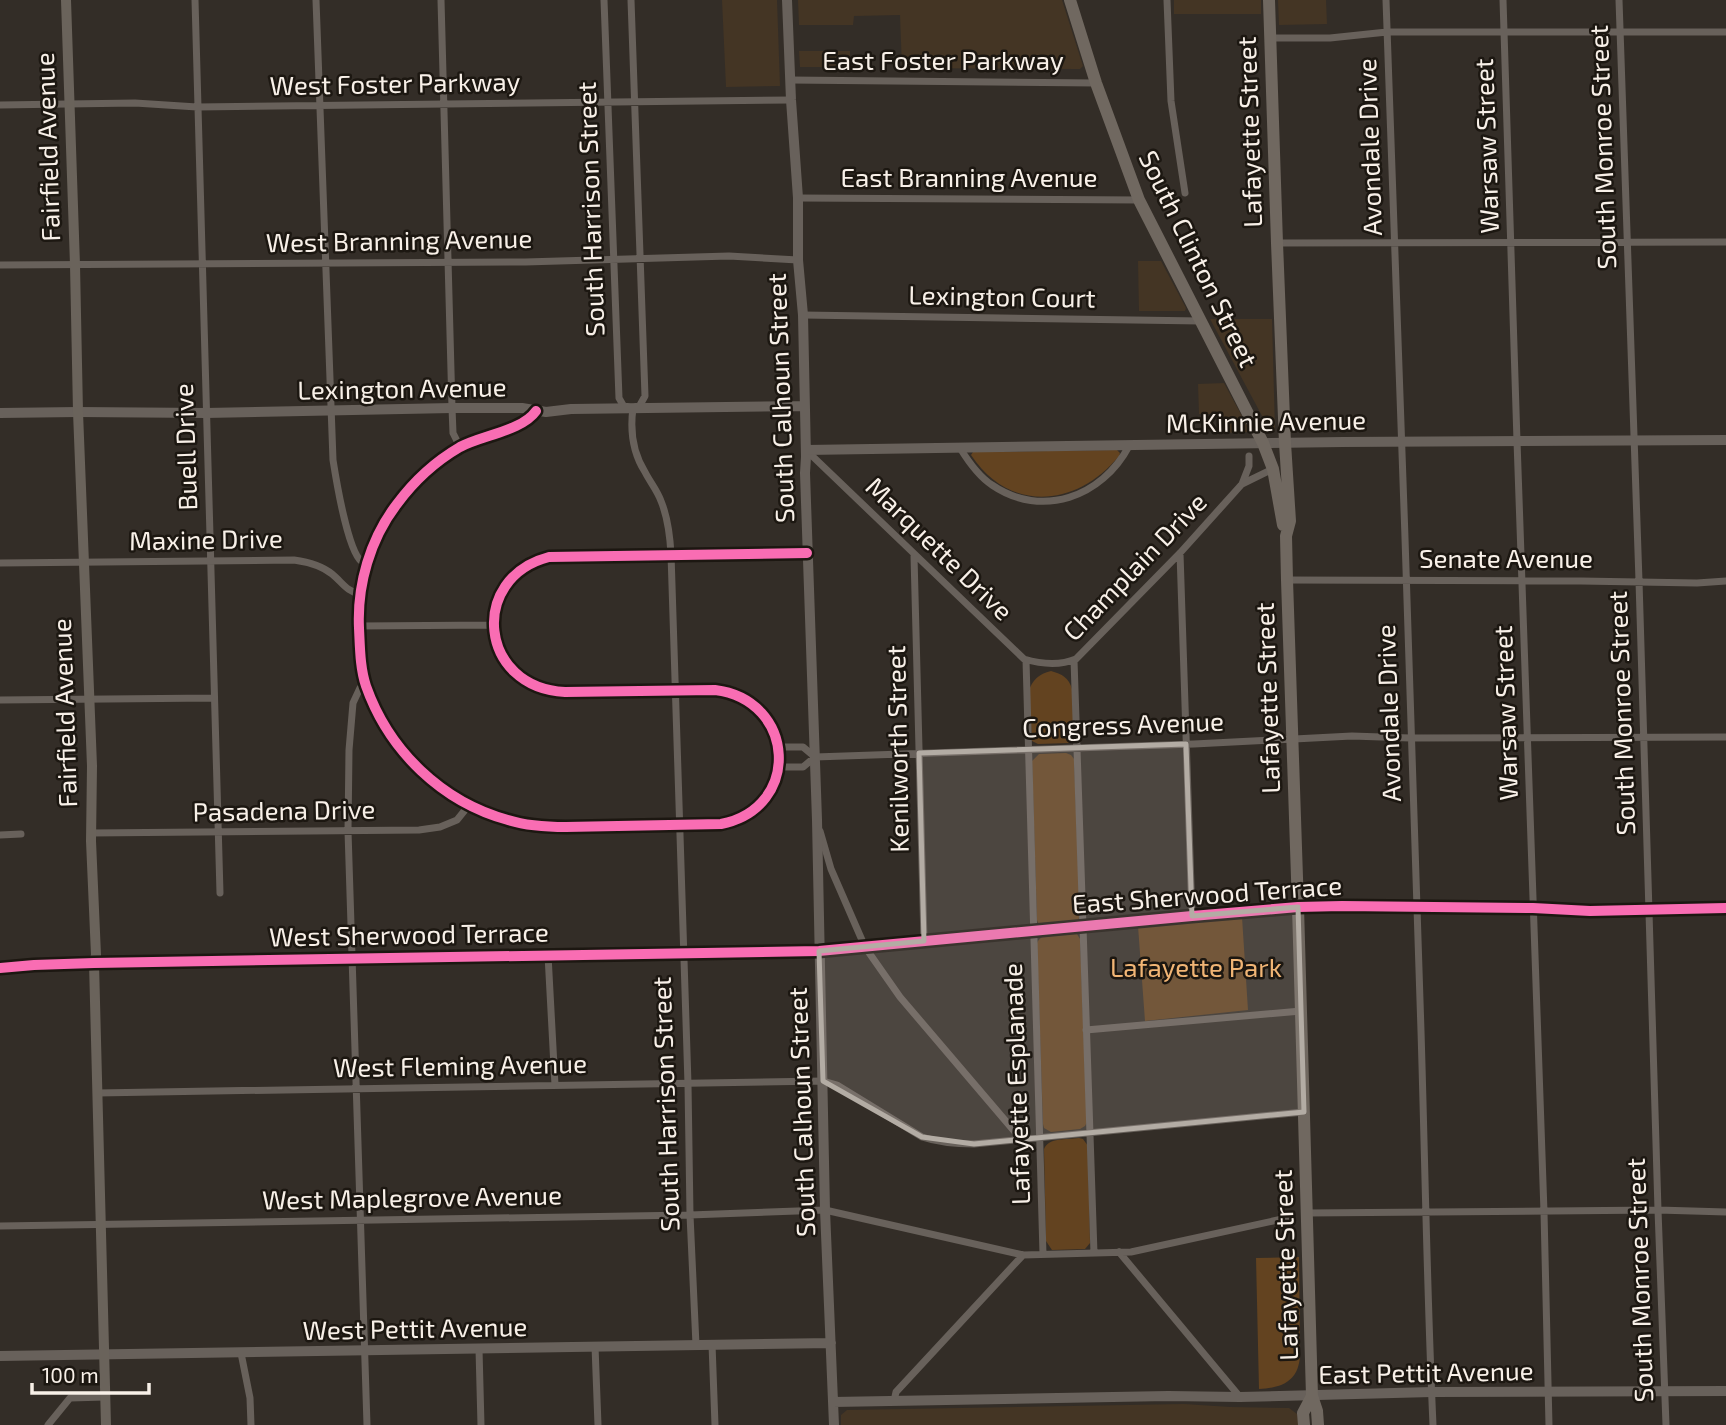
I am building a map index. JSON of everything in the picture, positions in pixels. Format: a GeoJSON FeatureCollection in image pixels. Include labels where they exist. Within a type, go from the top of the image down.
{"type":"FeatureCollection","features":[{"type":"Feature","properties":{"kind":"highway","name":"South Clinton Street"},"geometry":{"type":"LineString","coordinates":[[1070,0],[1096,83],[1139,200],[1263,443],[1273,469],[1286,536]]}},
{"type":"Feature","properties":{"kind":"highway","name":"Lafayette Street"},"geometry":{"type":"LineString","coordinates":[[1269,0],[1290,521],[1286,536],[1287,580],[1312,1396],[1318,1425]]}},
{"type":"Feature","properties":{"kind":"highway","name":"Lafayette Street"},"geometry":{"type":"LineString","coordinates":[[1304,1425],[1303,1413],[1312,1396]]}},
{"type":"Feature","properties":{"kind":"main road","name":"Fairfield Avenue"},"geometry":{"type":"LineString","coordinates":[[66,0],[83,562],[93,788],[91,833],[106,1425]]}},
{"type":"Feature","properties":{"kind":"street","name":"Buell Drive"},"geometry":{"type":"LineString","coordinates":[[194,0],[220,893]]}},
{"type":"Feature","properties":{"kind":"street"},"geometry":{"type":"LineString","coordinates":[[316,0],[333,460],[339,498],[355,551],[362,562],[367,564]]}},
{"type":"Feature","properties":{"kind":"street"},"geometry":{"type":"LineString","coordinates":[[441,0],[453,433],[460,447]]}},
{"type":"Feature","properties":{"kind":"street","name":"South Harrison Street"},"geometry":{"type":"LineString","coordinates":[[604,0],[619,398],[623,405],[633,408],[640,405],[645,396],[631,0]]}},
{"type":"Feature","properties":{"kind":"street","name":"South Calhoun Street"},"geometry":{"type":"LineString","coordinates":[[787,0],[798,198],[798,260],[803,315],[825,1210],[834,1425]]}},
{"type":"Feature","properties":{"kind":"street"},"geometry":{"type":"LineString","coordinates":[[1167,0],[1171,102],[1185,193]]}},
{"type":"Feature","properties":{"kind":"street","name":"Avondale Drive"},"geometry":{"type":"LineString","coordinates":[[1386,0],[1433,1425]]}},
{"type":"Feature","properties":{"kind":"street","name":"Warsaw Street"},"geometry":{"type":"LineString","coordinates":[[1503,0],[1549,1425]]}},
{"type":"Feature","properties":{"kind":"street","name":"South Monroe Street"},"geometry":{"type":"LineString","coordinates":[[1619,0],[1666,1425]]}},
{"type":"Feature","properties":{"kind":"street"},"geometry":{"type":"LineString","coordinates":[[1270,38],[1330,38],[1387,32],[1726,32]]}},
{"type":"Feature","properties":{"kind":"street","name":"East Foster Parkway"},"geometry":{"type":"LineString","coordinates":[[790,80],[1096,83]]}},
{"type":"Feature","properties":{"kind":"street","name":"West Foster Parkway"},"geometry":{"type":"LineString","coordinates":[[0,105],[135,103],[197,107],[791,100]]}},
{"type":"Feature","properties":{"kind":"street","name":"East Branning Avenue"},"geometry":{"type":"LineString","coordinates":[[798,198],[1139,200]]}},
{"type":"Feature","properties":{"kind":"street"},"geometry":{"type":"LineString","coordinates":[[1277,243],[1726,242]]}},
{"type":"Feature","properties":{"kind":"street","name":"West Branning Avenue"},"geometry":{"type":"LineString","coordinates":[[0,265],[524,262],[729,257],[798,260]]}},
{"type":"Feature","properties":{"kind":"street","name":"Lexington Court"},"geometry":{"type":"LineString","coordinates":[[803,315],[1201,321]]}},
{"type":"Feature","properties":{"kind":"street","name":"Lexington Avenue"},"geometry":{"type":"LineString","coordinates":[[0,413],[206,413],[452,408],[522,408],[536,411],[805,406]]}},
{"type":"Feature","properties":{"kind":"street","name":"South Harrison Street"},"geometry":{"type":"LineString","coordinates":[[633,408],[635,450],[663,505],[669,527],[671,554],[696,1345]]}},
{"type":"Feature","properties":{"kind":"street"},"geometry":{"type":"LineString","coordinates":[[536,411],[521,424],[460,447],[424,474],[397,504],[380,532],[367,564],[360,594],[360,656],[366,685],[386,726],[404,752],[430,779],[469,805],[509,821],[546,827],[721,824],[746,815],[765,798],[779,767],[779,747],[775,736],[763,715],[753,705],[732,693],[715,690],[552,692],[536,687],[515,674],[506,663],[496,642],[494,625],[497,606],[507,585],[523,569],[541,559],[566,556],[807,552]]}},
{"type":"Feature","properties":{"kind":"street","name":"McKinnie Avenue"},"geometry":{"type":"LineString","coordinates":[[806,450],[1401,441],[1726,440]]}},
{"type":"Feature","properties":{"kind":"street"},"geometry":{"type":"LineString","coordinates":[[960,448],[968,461],[990,484],[1010,495],[1037,502],[1065,499],[1090,489],[1110,474],[1129,446]]}},
{"type":"Feature","properties":{"kind":"street","name":"Marquette Drive"},"geometry":{"type":"LineString","coordinates":[[806,450],[1026,660]]}},
{"type":"Feature","properties":{"kind":"street","name":"Champlain Drive"},"geometry":{"type":"LineString","coordinates":[[1026,660],[1036,663],[1067,663],[1074,660],[1180,553],[1242,484],[1249,467],[1249,456]]}},
{"type":"Feature","properties":{"kind":"street","name":"Champlain Drive"},"geometry":{"type":"LineString","coordinates":[[1242,484],[1273,469]]}},
{"type":"Feature","properties":{"kind":"street"},"geometry":{"type":"LineString","coordinates":[[1180,553],[1192,916]]}},
{"type":"Feature","properties":{"kind":"street","name":"Kenilworth Street"},"geometry":{"type":"LineString","coordinates":[[914,555],[924,941]]}},
{"type":"Feature","properties":{"kind":"street","name":"Maxine Drive"},"geometry":{"type":"LineString","coordinates":[[0,563],[294,560],[324,569],[349,591],[360,594]]}},
{"type":"Feature","properties":{"kind":"street","name":"Senate Avenue"},"geometry":{"type":"LineString","coordinates":[[1287,580],[1726,581]]}},
{"type":"Feature","properties":{"kind":"street"},"geometry":{"type":"LineString","coordinates":[[359,626],[494,625]]}},
{"type":"Feature","properties":{"kind":"street","name":"Lafayette Esplanade"},"geometry":{"type":"LineString","coordinates":[[1026,660],[1043,1254]]}},
{"type":"Feature","properties":{"kind":"street"},"geometry":{"type":"LineString","coordinates":[[1074,660],[1094,1253]]}},
{"type":"Feature","properties":{"kind":"street"},"geometry":{"type":"LineString","coordinates":[[366,685],[359,688],[353,703],[348,831],[367,1425]]}},
{"type":"Feature","properties":{"kind":"street"},"geometry":{"type":"LineString","coordinates":[[0,700],[214,698]]}},
{"type":"Feature","properties":{"kind":"street","name":"Congress Avenue"},"geometry":{"type":"LineString","coordinates":[[815,757],[1352,736],[1726,737]]}},
{"type":"Feature","properties":{"kind":"street"},"geometry":{"type":"LineString","coordinates":[[779,747],[803,747],[815,757],[803,766],[779,767]]}},
{"type":"Feature","properties":{"kind":"street","name":"Pasadena Drive"},"geometry":{"type":"LineString","coordinates":[[91,833],[419,830],[440,827],[457,820],[469,805]]}},
{"type":"Feature","properties":{"kind":"street"},"geometry":{"type":"LineString","coordinates":[[817,820],[831,869],[865,947],[900,997],[1021,1139]]}},
{"type":"Feature","properties":{"kind":"street"},"geometry":{"type":"LineString","coordinates":[[0,835],[21,834]]}},
{"type":"Feature","properties":{"kind":"street"},"geometry":{"type":"LineString","coordinates":[[818,872],[831,869]]}},
{"type":"Feature","properties":{"kind":"street","name":"East Sherwood Terrace"},"geometry":{"type":"LineString","coordinates":[[819,951],[1298,907],[1532,908],[1590,911],[1726,908]]}},
{"type":"Feature","properties":{"kind":"street","name":"West Sherwood Terrace"},"geometry":{"type":"LineString","coordinates":[[0,968],[94,963],[819,951]]}},
{"type":"Feature","properties":{"kind":"street"},"geometry":{"type":"LineString","coordinates":[[548,955],[555,1086]]}},
{"type":"Feature","properties":{"kind":"street"},"geometry":{"type":"LineString","coordinates":[[1086,1030],[1301,1011]]}},
{"type":"Feature","properties":{"kind":"street"},"geometry":{"type":"LineString","coordinates":[[823,1081],[837,1085],[922,1137],[952,1144],[1304,1112]]}},
{"type":"Feature","properties":{"kind":"street","name":"West Fleming Avenue"},"geometry":{"type":"LineString","coordinates":[[97,1093],[823,1081]]}},
{"type":"Feature","properties":{"kind":"street","name":"West Maplegrove Avenue"},"geometry":{"type":"LineString","coordinates":[[0,1226],[825,1210],[1023,1255],[1131,1252],[1287,1218]]}},
{"type":"Feature","properties":{"kind":"street"},"geometry":{"type":"LineString","coordinates":[[1307,1213],[1658,1210],[1726,1212]]}},
{"type":"Feature","properties":{"kind":"street"},"geometry":{"type":"LineString","coordinates":[[1119,1252],[1240,1397]]}},
{"type":"Feature","properties":{"kind":"street"},"geometry":{"type":"LineString","coordinates":[[894,1401],[896,1392],[1023,1255]]}},
{"type":"Feature","properties":{"kind":"street","name":"West Pettit Avenue"},"geometry":{"type":"LineString","coordinates":[[0,1356],[831,1343]]}},
{"type":"Feature","properties":{"kind":"street"},"geometry":{"type":"LineString","coordinates":[[712,1344],[715,1425]]}},
{"type":"Feature","properties":{"kind":"street"},"geometry":{"type":"LineString","coordinates":[[595,1346],[598,1425]]}},
{"type":"Feature","properties":{"kind":"street"},"geometry":{"type":"LineString","coordinates":[[479,1349],[481,1425]]}},
{"type":"Feature","properties":{"kind":"street"},"geometry":{"type":"LineString","coordinates":[[242,1353],[250,1398],[251,1425]]}},
{"type":"Feature","properties":{"kind":"street","name":"East Pettit Avenue"},"geometry":{"type":"LineString","coordinates":[[833,1402],[1432,1392],[1726,1391]]}},
{"type":"Feature","properties":{"kind":"street"},"geometry":{"type":"LineString","coordinates":[[48,1425],[70,1398],[105,1397]]}},
{"type":"Feature","properties":{"kind":"highlighted area"},"geometry":{"type":"Polygon","coordinates":[[[1186,744],[1192,916],[1298,907],[1304,1112],[974,1144],[922,1137],[823,1081],[819,951],[924,941],[919,753],[1186,744]]]}},
{"type":"Feature","properties":{"kind":"shaded area"},"geometry":{"type":"Polygon","coordinates":[[[722,0],[777,0],[780,86],[726,87],[722,0]]]}},
{"type":"Feature","properties":{"kind":"shaded area"},"geometry":{"type":"Polygon","coordinates":[[[798,0],[1062,0],[1083,66],[1080,69],[902,68],[900,15],[854,16],[853,25],[799,25],[798,0]]]}},
{"type":"Feature","properties":{"kind":"shaded area"},"geometry":{"type":"Polygon","coordinates":[[[1174,0],[1261,0],[1261,14],[1174,14],[1174,0]]]}},
{"type":"Feature","properties":{"kind":"shaded area"},"geometry":{"type":"Polygon","coordinates":[[[1278,0],[1326,0],[1327,24],[1279,25],[1278,0]]]}},
{"type":"Feature","properties":{"kind":"shaded area"},"geometry":{"type":"Polygon","coordinates":[[[799,51],[850,51],[850,67],[800,67],[799,51]]]}},
{"type":"Feature","properties":{"kind":"shaded area"},"geometry":{"type":"Polygon","coordinates":[[[1138,261],[1161,261],[1186,308],[1185,311],[1139,311],[1138,261]]]}},
{"type":"Feature","properties":{"kind":"shaded area"},"geometry":{"type":"Polygon","coordinates":[[[1210,319],[1272,319],[1275,431],[1268,427],[1210,319]]]}},
{"type":"Feature","properties":{"kind":"shaded area"},"geometry":{"type":"Polygon","coordinates":[[[1224,383],[1249,429],[1247,432],[1220,433],[1219,414],[1199,414],[1198,384],[1224,383]]]}},
{"type":"Feature","properties":{"kind":"shaded area"},"geometry":{"type":"Polygon","coordinates":[[[1184,1404],[1289,1408],[1297,1414],[1299,1425],[841,1425],[841,1415],[847,1410],[1184,1404]]]}},
{"type":"Feature","properties":{"kind":"green space"},"geometry":{"type":"Polygon","coordinates":[[[1117,450],[1119,456],[1084,486],[1064,494],[1044,497],[1024,495],[1005,487],[987,474],[971,455],[973,452],[1117,450]]]}},
{"type":"Feature","properties":{"kind":"green space"},"geometry":{"type":"Polygon","coordinates":[[[1051,671],[1064,677],[1072,689],[1074,737],[1069,743],[1038,744],[1032,741],[1029,691],[1037,678],[1051,671]]]}},
{"type":"Feature","properties":{"kind":"green space"},"geometry":{"type":"Polygon","coordinates":[[[1066,753],[1074,759],[1080,914],[1078,921],[1074,923],[1044,926],[1039,925],[1037,920],[1032,761],[1039,754],[1066,753]]]}},
{"type":"Feature","properties":{"kind":"green space","name":"Lafayette Park"},"geometry":{"type":"Polygon","coordinates":[[[1242,917],[1248,1010],[1145,1021],[1138,926],[1242,917]]]}},
{"type":"Feature","properties":{"kind":"green space"},"geometry":{"type":"Polygon","coordinates":[[[1073,932],[1080,939],[1087,1122],[1080,1129],[1051,1132],[1044,1128],[1043,1124],[1037,943],[1043,936],[1073,932]]]}},
{"type":"Feature","properties":{"kind":"green space"},"geometry":{"type":"Polygon","coordinates":[[[1079,1138],[1088,1146],[1090,1243],[1085,1249],[1052,1250],[1046,1241],[1044,1149],[1054,1141],[1079,1138]]]}},
{"type":"Feature","properties":{"kind":"green space"},"geometry":{"type":"Polygon","coordinates":[[[1299,1257],[1299,1364],[1293,1377],[1282,1385],[1259,1389],[1256,1258],[1299,1257]]]}},
{"type":"Feature","properties":{"kind":"cycle path"},"geometry":{"type":"LineString","coordinates":[[536,411],[530,418],[512,428],[460,447],[418,480],[397,504],[379,532],[363,579],[359,612],[361,658],[366,686],[376,710],[389,732],[421,771],[461,801],[508,820],[551,827],[721,824],[747,814],[766,798],[776,777],[779,755],[774,733],[762,713],[742,698],[715,690],[565,692],[536,686],[515,672],[501,653],[494,631],[496,608],[505,586],[523,569],[549,557],[807,553]]}},
{"type":"Feature","properties":{"kind":"cycle path"},"geometry":{"type":"LineString","coordinates":[[0,968],[94,963],[819,951],[1298,907],[1533,908],[1590,911],[1726,908]]}}]}
